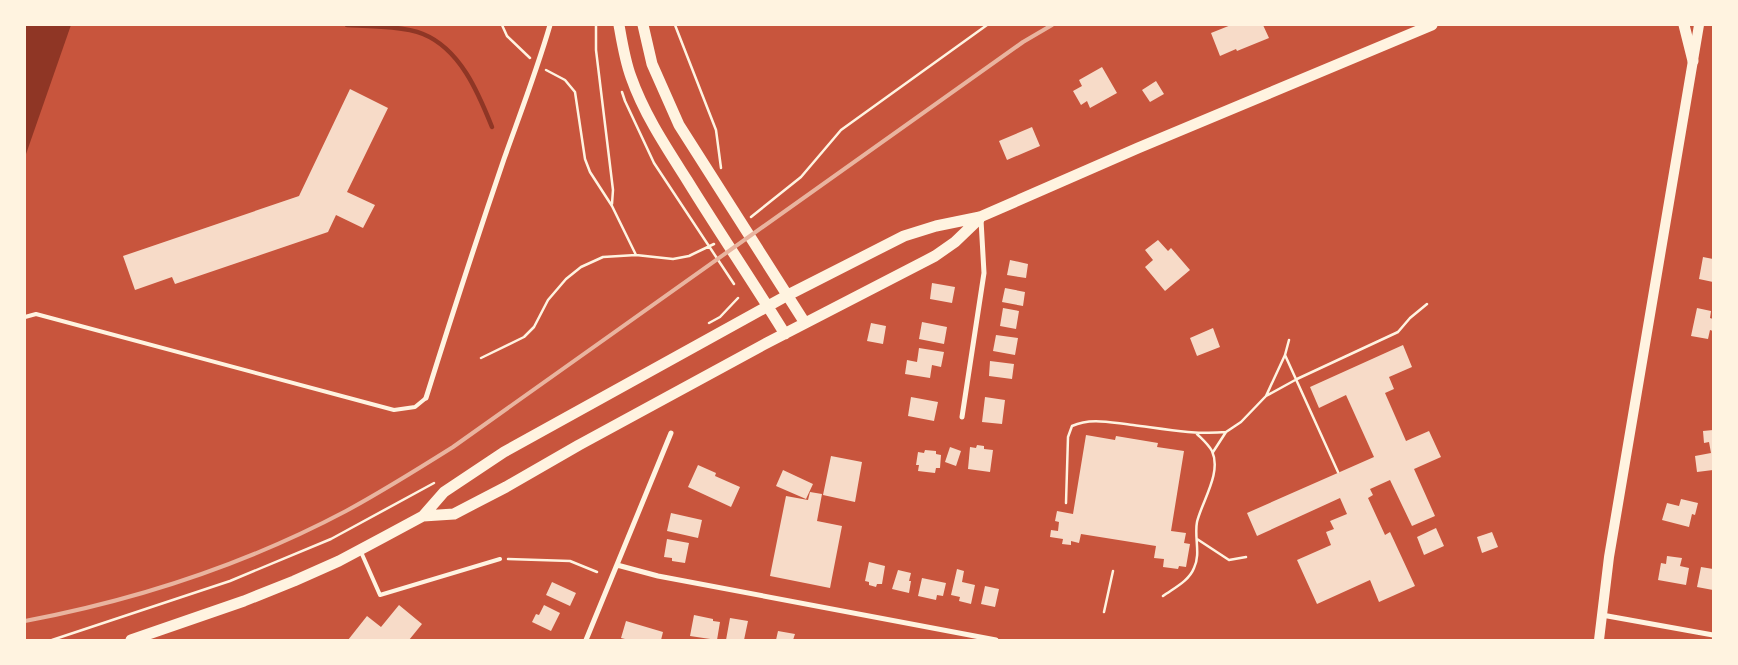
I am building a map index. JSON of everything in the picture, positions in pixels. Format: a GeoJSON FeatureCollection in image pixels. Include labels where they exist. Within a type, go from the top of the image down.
{"type":"FeatureCollection","features":[{"type":"Feature","properties":{"kind":"main road"},"geometry":{"type":"LineString","coordinates":[[619,25],[630,75],[643,106],[660,138],[704,208],[749,274],[785,334]]}},
{"type":"Feature","properties":{"kind":"main road"},"geometry":{"type":"LineString","coordinates":[[643,25],[652,64],[679,125],[805,323]]}},
{"type":"Feature","properties":{"kind":"main road"},"geometry":{"type":"LineString","coordinates":[[131,640],[244,601],[294,581],[360,550],[423,516],[444,492],[504,452],[788,295],[904,236],[936,226],[980,217],[1138,148],[1432,25]]}},
{"type":"Feature","properties":{"kind":"main road"},"geometry":{"type":"LineString","coordinates":[[1684,25],[1693,61]]}},
{"type":"Feature","properties":{"kind":"main road"},"geometry":{"type":"LineString","coordinates":[[1599,640],[1609,557],[1699,25]]}},
{"type":"Feature","properties":{"kind":"main road"},"geometry":{"type":"LineString","coordinates":[[423,516],[454,514],[506,487],[579,445],[805,323],[935,256],[955,242],[980,217]]}},
{"type":"Feature","properties":{"kind":"street"},"geometry":{"type":"LineString","coordinates":[[426,398],[467,269],[538,66],[550,25]]}},
{"type":"Feature","properties":{"kind":"street"},"geometry":{"type":"LineString","coordinates":[[962,417],[984,273],[980,217]]}},
{"type":"Feature","properties":{"kind":"street"},"geometry":{"type":"LineString","coordinates":[[586,640],[670,433]]}},
{"type":"Feature","properties":{"kind":"street"},"geometry":{"type":"LineString","coordinates":[[617,565],[658,576],[996,640]]}},
{"type":"Feature","properties":{"kind":"street"},"geometry":{"type":"LineString","coordinates":[[1602,615],[1713,635]]}},
{"type":"Feature","properties":{"kind":"lane"},"geometry":{"type":"LineString","coordinates":[[25,317],[36,314],[394,410],[415,407],[426,398]]}},
{"type":"Feature","properties":{"kind":"lane"},"geometry":{"type":"LineString","coordinates":[[360,550],[380,595],[500,559]]}},
{"type":"Feature","properties":{"kind":"path"},"geometry":{"type":"LineString","coordinates":[[502,25],[507,36],[538,66],[565,80],[574,92],[584,159],[612,206],[636,255]]}},
{"type":"Feature","properties":{"kind":"path"},"geometry":{"type":"LineString","coordinates":[[596,25],[596,50],[613,190],[612,206]]}},
{"type":"Feature","properties":{"kind":"path"},"geometry":{"type":"LineString","coordinates":[[675,25],[716,130],[722,171]]}},
{"type":"Feature","properties":{"kind":"path"},"geometry":{"type":"LineString","coordinates":[[690,219],[734,284]]}},
{"type":"Feature","properties":{"kind":"path"},"geometry":{"type":"LineString","coordinates":[[703,326],[720,316],[738,298]]}},
{"type":"Feature","properties":{"kind":"path"},"geometry":{"type":"LineString","coordinates":[[1213,452],[1226,432],[1241,422],[1266,396],[1296,379],[1398,332],[1410,318],[1427,304]]}},
{"type":"Feature","properties":{"kind":"path"},"geometry":{"type":"LineString","coordinates":[[1266,396],[1285,354],[1289,340]]}},
{"type":"Feature","properties":{"kind":"path"},"geometry":{"type":"LineString","coordinates":[[1285,354],[1338,472]]}},
{"type":"Feature","properties":{"kind":"path"},"geometry":{"type":"LineString","coordinates":[[1066,504],[1068,437],[1072,426],[1083,421],[1100,421],[1195,433],[1226,432]]}},
{"type":"Feature","properties":{"kind":"path"},"geometry":{"type":"LineString","coordinates":[[1163,596],[1188,578],[1195,568],[1197,557],[1197,523],[1212,484],[1213,452],[1206,442],[1195,433]]}},
{"type":"Feature","properties":{"kind":"path"},"geometry":{"type":"LineString","coordinates":[[52,640],[230,581],[331,539],[436,482]]}},
{"type":"Feature","properties":{"kind":"path"},"geometry":{"type":"LineString","coordinates":[[1197,539],[1229,560],[1246,557]]}},
{"type":"Feature","properties":{"kind":"path"},"geometry":{"type":"LineString","coordinates":[[500,559],[570,561],[597,572]]}},
{"type":"Feature","properties":{"kind":"path"},"geometry":{"type":"LineString","coordinates":[[1104,612],[1113,571]]}},
{"type":"Feature","properties":{"kind":"shaded area"},"geometry":{"type":"Polygon","coordinates":[[[25,25],[71,25],[25,157],[25,25]]]}},
{"type":"Feature","properties":{"kind":"building"},"geometry":{"type":"Polygon","coordinates":[[[1231,25],[1263,25],[1269,38],[1220,56],[1211,33],[1231,25]]]}},
{"type":"Feature","properties":{"kind":"building"},"geometry":{"type":"Polygon","coordinates":[[[1102,67],[1117,93],[1090,108],[1087,101],[1081,105],[1073,91],[1082,86],[1079,80],[1102,67]]]}},
{"type":"Feature","properties":{"kind":"building"},"geometry":{"type":"Polygon","coordinates":[[[1156,81],[1164,94],[1150,102],[1142,90],[1156,81]]]}},
{"type":"Feature","properties":{"kind":"building"},"geometry":{"type":"Polygon","coordinates":[[[350,89],[388,108],[347,192],[375,205],[363,228],[336,215],[328,232],[175,284],[172,277],[135,290],[123,256],[299,196],[350,89]]]}},
{"type":"Feature","properties":{"kind":"building"},"geometry":{"type":"Polygon","coordinates":[[[1032,127],[1040,146],[1007,160],[999,141],[1032,127]]]}},
{"type":"Feature","properties":{"kind":"building"},"geometry":{"type":"Polygon","coordinates":[[[1158,240],[1168,251],[1171,248],[1190,270],[1165,291],[1145,267],[1153,260],[1145,250],[1158,240]]]}},
{"type":"Feature","properties":{"kind":"building"},"geometry":{"type":"Polygon","coordinates":[[[1703,257],[1713,259],[1713,282],[1699,279],[1703,257]]]}},
{"type":"Feature","properties":{"kind":"building"},"geometry":{"type":"Polygon","coordinates":[[[1010,260],[1028,264],[1026,278],[1007,275],[1010,260]]]}},
{"type":"Feature","properties":{"kind":"building"},"geometry":{"type":"Polygon","coordinates":[[[932,283],[955,287],[952,303],[930,299],[932,283]]]}},
{"type":"Feature","properties":{"kind":"building"},"geometry":{"type":"Polygon","coordinates":[[[1005,288],[1025,292],[1023,306],[1002,302],[1005,288]]]}},
{"type":"Feature","properties":{"kind":"building"},"geometry":{"type":"Polygon","coordinates":[[[1003,308],[1019,311],[1016,329],[1000,326],[1003,308]]]}},
{"type":"Feature","properties":{"kind":"building"},"geometry":{"type":"Polygon","coordinates":[[[1697,308],[1711,311],[1710,318],[1713,319],[1713,331],[1710,330],[1708,339],[1691,336],[1697,308]]]}},
{"type":"Feature","properties":{"kind":"building"},"geometry":{"type":"Polygon","coordinates":[[[922,322],[947,327],[944,344],[919,339],[922,322]]]}},
{"type":"Feature","properties":{"kind":"building"},"geometry":{"type":"Polygon","coordinates":[[[871,323],[886,326],[883,344],[867,341],[871,323]]]}},
{"type":"Feature","properties":{"kind":"building"},"geometry":{"type":"Polygon","coordinates":[[[1213,328],[1220,347],[1197,356],[1190,338],[1213,328]]]}},
{"type":"Feature","properties":{"kind":"building"},"geometry":{"type":"Polygon","coordinates":[[[996,335],[1018,338],[1015,355],[993,351],[996,335]]]}},
{"type":"Feature","properties":{"kind":"building"},"geometry":{"type":"Polygon","coordinates":[[[1403,345],[1412,367],[1389,377],[1394,389],[1385,393],[1406,441],[1429,431],[1441,457],[1414,469],[1435,516],[1412,526],[1390,480],[1370,489],[1373,495],[1368,498],[1385,535],[1390,532],[1415,586],[1379,602],[1370,580],[1317,604],[1297,560],[1331,545],[1326,532],[1334,529],[1330,521],[1347,514],[1340,498],[1257,536],[1247,513],[1374,457],[1346,395],[1319,408],[1310,387],[1403,345]]]}},
{"type":"Feature","properties":{"kind":"building"},"geometry":{"type":"Polygon","coordinates":[[[919,348],[944,352],[941,367],[932,365],[930,378],[905,374],[907,360],[917,362],[919,348]]]}},
{"type":"Feature","properties":{"kind":"building"},"geometry":{"type":"Polygon","coordinates":[[[990,361],[1014,364],[1012,379],[989,376],[990,361]]]}},
{"type":"Feature","properties":{"kind":"building"},"geometry":{"type":"Polygon","coordinates":[[[911,397],[938,402],[934,421],[908,416],[911,397]]]}},
{"type":"Feature","properties":{"kind":"building"},"geometry":{"type":"Polygon","coordinates":[[[985,397],[1005,400],[1002,424],[982,422],[985,397]]]}},
{"type":"Feature","properties":{"kind":"building"},"geometry":{"type":"Polygon","coordinates":[[[1713,430],[1713,470],[1697,472],[1695,456],[1711,453],[1709,442],[1704,443],[1703,431],[1713,430]]]}},
{"type":"Feature","properties":{"kind":"building"},"geometry":{"type":"Polygon","coordinates":[[[1086,435],[1115,440],[1116,436],[1158,443],[1157,447],[1184,451],[1171,531],[1186,533],[1184,543],[1190,544],[1186,567],[1179,566],[1178,569],[1163,567],[1164,559],[1154,558],[1156,546],[1081,534],[1079,543],[1071,541],[1071,545],[1062,544],[1063,539],[1050,537],[1051,530],[1058,531],[1059,522],[1055,521],[1057,511],[1073,514],[1086,435]]]}},
{"type":"Feature","properties":{"kind":"building"},"geometry":{"type":"Polygon","coordinates":[[[977,445],[984,446],[984,449],[993,450],[990,472],[968,469],[970,447],[976,448],[977,445]]]}},
{"type":"Feature","properties":{"kind":"building"},"geometry":{"type":"Polygon","coordinates":[[[950,447],[961,451],[956,466],[945,462],[950,447]]]}},
{"type":"Feature","properties":{"kind":"building"},"geometry":{"type":"Polygon","coordinates":[[[925,450],[936,451],[936,454],[941,455],[940,468],[936,468],[935,473],[918,471],[919,465],[916,465],[918,452],[924,453],[925,450]]]}},
{"type":"Feature","properties":{"kind":"building"},"geometry":{"type":"Polygon","coordinates":[[[831,456],[862,462],[855,502],[823,495],[831,456]]]}},
{"type":"Feature","properties":{"kind":"building"},"geometry":{"type":"Polygon","coordinates":[[[698,465],[716,473],[715,476],[740,487],[731,507],[688,487],[698,465]]]}},
{"type":"Feature","properties":{"kind":"building"},"geometry":{"type":"Polygon","coordinates":[[[783,470],[813,484],[806,499],[776,486],[783,470]]]}},
{"type":"Feature","properties":{"kind":"building"},"geometry":{"type":"Polygon","coordinates":[[[810,492],[822,494],[817,521],[842,526],[830,588],[770,576],[786,496],[808,500],[810,492]]]}},
{"type":"Feature","properties":{"kind":"building"},"geometry":{"type":"Polygon","coordinates":[[[1681,499],[1698,503],[1695,515],[1692,514],[1689,527],[1662,520],[1667,503],[1679,506],[1681,499]]]}},
{"type":"Feature","properties":{"kind":"building"},"geometry":{"type":"Polygon","coordinates":[[[671,513],[702,520],[698,538],[667,531],[671,513]]]}},
{"type":"Feature","properties":{"kind":"building"},"geometry":{"type":"Polygon","coordinates":[[[1436,528],[1444,546],[1424,555],[1417,537],[1436,528]]]}},
{"type":"Feature","properties":{"kind":"building"},"geometry":{"type":"Polygon","coordinates":[[[1492,532],[1498,547],[1482,553],[1477,537],[1492,532]]]}},
{"type":"Feature","properties":{"kind":"building"},"geometry":{"type":"Polygon","coordinates":[[[667,539],[689,543],[685,563],[672,561],[672,558],[664,557],[667,539]]]}},
{"type":"Feature","properties":{"kind":"building"},"geometry":{"type":"Polygon","coordinates":[[[1667,556],[1682,558],[1680,566],[1689,568],[1686,585],[1658,580],[1661,563],[1666,564],[1667,556]]]}},
{"type":"Feature","properties":{"kind":"building"},"geometry":{"type":"Polygon","coordinates":[[[869,562],[885,566],[882,584],[877,584],[876,587],[869,585],[869,582],[865,581],[869,562]]]}},
{"type":"Feature","properties":{"kind":"building"},"geometry":{"type":"Polygon","coordinates":[[[1701,567],[1713,569],[1713,590],[1697,587],[1701,567]]]}},
{"type":"Feature","properties":{"kind":"building"},"geometry":{"type":"Polygon","coordinates":[[[957,569],[964,571],[962,582],[975,585],[971,604],[959,601],[960,597],[951,595],[957,569]]]}},
{"type":"Feature","properties":{"kind":"building"},"geometry":{"type":"Polygon","coordinates":[[[898,570],[911,573],[909,593],[892,589],[898,570]]]}},
{"type":"Feature","properties":{"kind":"building"},"geometry":{"type":"Polygon","coordinates":[[[922,578],[946,583],[943,596],[937,595],[936,600],[918,596],[922,578]]]}},
{"type":"Feature","properties":{"kind":"building"},"geometry":{"type":"Polygon","coordinates":[[[552,582],[576,593],[570,606],[546,595],[552,582]]]}},
{"type":"Feature","properties":{"kind":"building"},"geometry":{"type":"Polygon","coordinates":[[[985,586],[999,589],[995,607],[981,604],[985,586]]]}},
{"type":"Feature","properties":{"kind":"building"},"geometry":{"type":"Polygon","coordinates":[[[399,605],[422,624],[409,640],[348,640],[367,616],[381,627],[399,605]]]}},
{"type":"Feature","properties":{"kind":"building"},"geometry":{"type":"Polygon","coordinates":[[[544,605],[560,613],[551,631],[532,622],[536,614],[539,615],[544,605]]]}},
{"type":"Feature","properties":{"kind":"building"},"geometry":{"type":"Polygon","coordinates":[[[694,615],[720,622],[717,640],[690,636],[694,615]]]}},
{"type":"Feature","properties":{"kind":"building"},"geometry":{"type":"Polygon","coordinates":[[[730,618],[748,621],[744,640],[726,640],[730,618]]]}},
{"type":"Feature","properties":{"kind":"building"},"geometry":{"type":"Polygon","coordinates":[[[626,621],[663,632],[661,640],[629,640],[621,638],[626,621]]]}},
{"type":"Feature","properties":{"kind":"building"},"geometry":{"type":"Polygon","coordinates":[[[778,631],[795,634],[793,640],[776,640],[778,631]]]}},
{"type":"Feature","properties":{"kind":"waterway"},"geometry":{"type":"LineString","coordinates":[[347,25],[406,29],[423,34],[436,41],[447,50],[466,73],[481,100],[492,127]]}},
{"type":"Feature","properties":{"kind":"railway"},"geometry":{"type":"LineString","coordinates":[[25,621],[149,591],[230,564],[308,530],[373,496],[453,447],[1023,42],[1052,25]]}}]}
